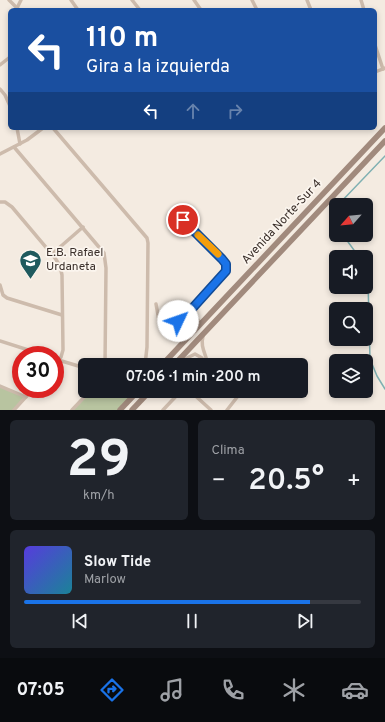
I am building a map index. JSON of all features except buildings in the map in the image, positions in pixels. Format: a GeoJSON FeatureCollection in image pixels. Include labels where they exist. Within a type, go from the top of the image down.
{"type":"FeatureCollection","features":[{"type":"Feature","properties":{"kind":"main road","name":"Avenida Norte-Sur 4"},"geometry":{"type":"LineString","coordinates":[[169,358],[385,128]]}},
{"type":"Feature","properties":{"kind":"main road","name":"Avenida Norte-Sur 4"},"geometry":{"type":"LineString","coordinates":[[182,358],[385,141]]}},
{"type":"Feature","properties":{"kind":"main road"},"geometry":{"type":"LineString","coordinates":[[120,410],[131,398]]}},
{"type":"Feature","properties":{"kind":"main road"},"geometry":{"type":"LineString","coordinates":[[132,410],[143,398]]}},
{"type":"Feature","properties":{"kind":"street"},"geometry":{"type":"LineString","coordinates":[[9,0],[17,8]]}},
{"type":"Feature","properties":{"kind":"street"},"geometry":{"type":"LineString","coordinates":[[132,0],[138,8]]}},
{"type":"Feature","properties":{"kind":"street"},"geometry":{"type":"LineString","coordinates":[[377,50],[384,69]]}},
{"type":"Feature","properties":{"kind":"street"},"geometry":{"type":"LineString","coordinates":[[0,65],[8,59]]}},
{"type":"Feature","properties":{"kind":"street"},"geometry":{"type":"LineString","coordinates":[[0,89],[8,102]]}},
{"type":"Feature","properties":{"kind":"street"},"geometry":{"type":"LineString","coordinates":[[17,130],[20,144]]}},
{"type":"Feature","properties":{"kind":"street"},"geometry":{"type":"LineString","coordinates":[[0,154],[20,144],[41,130]]}},
{"type":"Feature","properties":{"kind":"street"},"geometry":{"type":"LineString","coordinates":[[55,130],[147,238],[148,347],[146,358]]}},
{"type":"Feature","properties":{"kind":"street"},"geometry":{"type":"LineString","coordinates":[[14,147],[102,250],[106,259],[105,358]]}},
{"type":"Feature","properties":{"kind":"street"},"geometry":{"type":"LineString","coordinates":[[0,202],[5,202],[12,207],[52,254],[62,271],[63,346]]}},
{"type":"Feature","properties":{"kind":"street"},"geometry":{"type":"LineString","coordinates":[[156,304],[160,326],[167,330],[189,312],[226,271],[227,266],[222,259],[183,220]]}},
{"type":"Feature","properties":{"kind":"street"},"geometry":{"type":"LineString","coordinates":[[52,254],[83,227]]}},
{"type":"Feature","properties":{"kind":"street"},"geometry":{"type":"LineString","coordinates":[[0,285],[3,295],[7,298],[62,315]]}},
{"type":"Feature","properties":{"kind":"street"},"geometry":{"type":"LineString","coordinates":[[189,312],[202,324]]}},
{"type":"Feature","properties":{"kind":"street"},"geometry":{"type":"LineString","coordinates":[[203,335],[202,347],[207,357]]}},
{"type":"Feature","properties":{"kind":"street"},"geometry":{"type":"LineString","coordinates":[[0,341],[16,346]]}},
{"type":"Feature","properties":{"kind":"street"},"geometry":{"type":"LineString","coordinates":[[187,358],[202,347]]}},
{"type":"Feature","properties":{"kind":"street"},"geometry":{"type":"LineString","coordinates":[[194,354],[200,358]]}},
{"type":"Feature","properties":{"kind":"street"},"geometry":{"type":"LineString","coordinates":[[64,361],[78,366]]}},
{"type":"Feature","properties":{"kind":"street"},"geometry":{"type":"LineString","coordinates":[[0,386],[12,391]]}},
{"type":"Feature","properties":{"kind":"street"},"geometry":{"type":"LineString","coordinates":[[14,410],[25,398]]}},
{"type":"Feature","properties":{"kind":"street"},"geometry":{"type":"LineString","coordinates":[[72,410],[83,398]]}},
{"type":"Feature","properties":{"kind":"street"},"geometry":{"type":"LineString","coordinates":[[164,409],[174,398]]}},
{"type":"Feature","properties":{"kind":"street"},"geometry":{"type":"LineString","coordinates":[[198,398],[211,410]]}},
{"type":"Feature","properties":{"kind":"street"},"geometry":{"type":"LineString","coordinates":[[227,410],[236,398]]}},
{"type":"Feature","properties":{"kind":"street"},"geometry":{"type":"LineString","coordinates":[[17,406],[22,410]]}},
{"type":"Feature","properties":{"kind":"green space"},"geometry":{"type":"Polygon","coordinates":[[[0,386],[12,391],[12,398],[25,398],[14,410],[0,410],[0,386]]]}},
{"type":"Feature","properties":{"kind":"green space"},"geometry":{"type":"Polygon","coordinates":[[[83,398],[131,398],[120,410],[72,410],[83,398]]]}},
{"type":"Feature","properties":{"kind":"waterway"},"geometry":{"type":"LineString","coordinates":[[345,198],[385,156]]}},
{"type":"Feature","properties":{"kind":"waterway"},"geometry":{"type":"LineString","coordinates":[[348,242],[354,250]]}},
{"type":"Feature","properties":{"kind":"waterway"},"geometry":{"type":"LineString","coordinates":[[368,294],[370,359],[377,376],[385,389]]}},
{"type":"Feature","properties":{"kind":"slow traffic"},"geometry":{"type":"LineString","coordinates":[[198,235],[218,254]]}},
{"type":"Feature","properties":{"kind":"place","name":"E.B. Rafael Urdaneta"},"geometry":{"type":"Point","coordinates":[31,280]}},
{"type":"Feature","properties":{"kind":"route"},"geometry":{"type":"LineString","coordinates":[[178,321],[189,312],[226,271],[227,266],[222,259],[183,220]]}}]}
